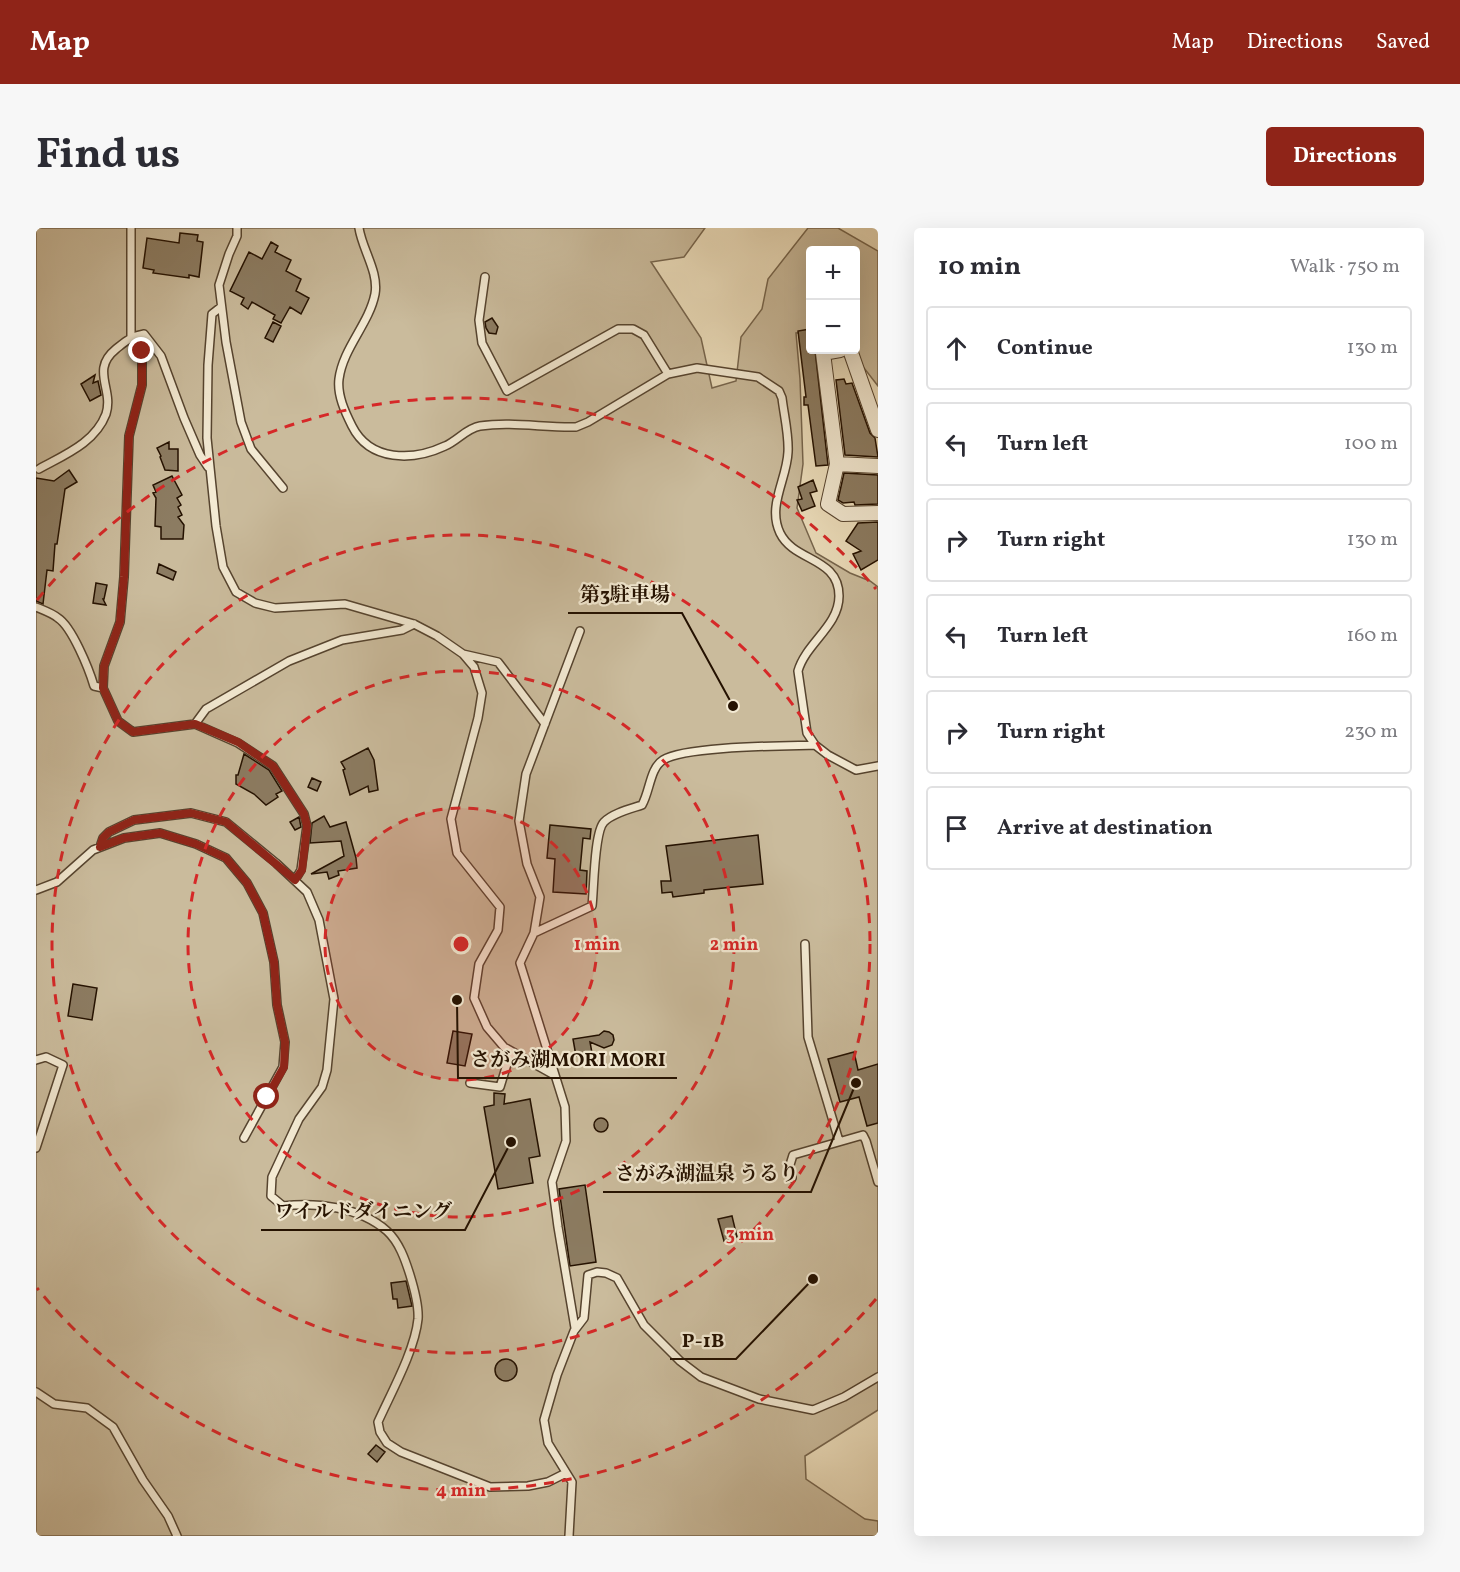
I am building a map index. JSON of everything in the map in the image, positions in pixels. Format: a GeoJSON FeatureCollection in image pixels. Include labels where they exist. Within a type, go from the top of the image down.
{"type":"FeatureCollection","features":[{"type":"Feature","properties":{"kind":"street"},"geometry":{"type":"LineString","coordinates":[[823,354],[837,465],[828,504],[843,514],[878,513]]}},
{"type":"Feature","properties":{"kind":"street"},"geometry":{"type":"LineString","coordinates":[[851,354],[878,430]]}},
{"type":"Feature","properties":{"kind":"street"},"geometry":{"type":"LineString","coordinates":[[837,465],[878,466]]}},
{"type":"Feature","properties":{"kind":"lane"},"geometry":{"type":"LineString","coordinates":[[131,228],[131,336],[142,351],[142,385],[129,436],[124,577],[120,622],[104,666],[103,688],[118,721],[133,732],[195,724],[238,742],[273,766],[304,814],[307,826],[302,870],[295,880]]}},
{"type":"Feature","properties":{"kind":"lane"},"geometry":{"type":"LineString","coordinates":[[237,228],[237,236],[219,285],[241,422],[251,449],[283,488]]}},
{"type":"Feature","properties":{"kind":"lane"},"geometry":{"type":"LineString","coordinates":[[359,228],[373,271],[376,293],[346,355],[339,379],[343,408],[356,433],[378,452],[401,457],[426,453],[447,445],[477,426],[496,424],[576,427],[668,374],[697,368],[758,377],[778,391],[782,398],[788,451],[774,511],[780,533],[793,549],[824,566],[837,580],[839,597],[837,611],[801,662],[798,671],[807,733],[815,745],[828,755],[856,770],[878,766]]}},
{"type":"Feature","properties":{"kind":"lane"},"geometry":{"type":"LineString","coordinates":[[485,277],[479,320],[482,343],[507,391],[618,329],[633,329],[644,335],[668,374]]}},
{"type":"Feature","properties":{"kind":"lane"},"geometry":{"type":"LineString","coordinates":[[221,307],[212,314],[208,365],[209,469],[223,567],[237,592],[255,603],[275,608],[345,604],[414,624],[463,654],[474,667],[482,693],[478,718],[451,819],[457,853],[500,907],[498,930],[479,964],[474,998],[487,1027],[504,1047],[554,1075]]}},
{"type":"Feature","properties":{"kind":"lane"},"geometry":{"type":"LineString","coordinates":[[39,469],[88,441],[106,413],[103,368],[107,356],[131,336],[144,334],[161,356],[192,437],[209,469]]}},
{"type":"Feature","properties":{"kind":"lane"},"geometry":{"type":"LineString","coordinates":[[36,607],[58,618],[65,625],[78,647],[94,686],[103,688]]}},
{"type":"Feature","properties":{"kind":"lane"},"geometry":{"type":"LineString","coordinates":[[195,724],[206,710],[289,661],[342,640],[402,630],[414,624]]}},
{"type":"Feature","properties":{"kind":"lane"},"geometry":{"type":"LineString","coordinates":[[575,1328],[552,1182],[566,1141],[565,1107],[520,963],[534,933],[540,897],[527,864],[519,821],[526,774],[580,631]]}},
{"type":"Feature","properties":{"kind":"lane"},"geometry":{"type":"LineString","coordinates":[[463,654],[498,662],[545,724]]}},
{"type":"Feature","properties":{"kind":"lane"},"geometry":{"type":"LineString","coordinates":[[534,933],[592,906],[598,836],[602,823],[615,815],[642,805],[648,795],[654,771],[663,760],[691,751],[815,745]]}},
{"type":"Feature","properties":{"kind":"lane"},"geometry":{"type":"LineString","coordinates":[[100,847],[103,838],[109,832],[134,820],[191,813],[226,822],[307,892],[319,920],[334,999],[327,1070],[322,1087],[299,1119],[272,1177],[271,1196],[283,1206],[300,1204],[323,1206],[367,1216],[388,1232],[404,1255],[415,1291],[418,1319],[411,1346],[378,1422],[380,1432],[387,1443],[401,1452],[490,1487],[528,1486],[548,1482],[566,1473]]}},
{"type":"Feature","properties":{"kind":"lane"},"geometry":{"type":"LineString","coordinates":[[36,890],[57,882],[93,850],[124,838],[160,833],[196,844],[226,858],[247,883],[263,913],[274,962],[277,1005],[285,1042],[284,1067],[244,1138]]}},
{"type":"Feature","properties":{"kind":"lane"},"geometry":{"type":"LineString","coordinates":[[805,944],[808,1037],[838,1141]]}},
{"type":"Feature","properties":{"kind":"lane"},"geometry":{"type":"LineString","coordinates":[[470,1083],[500,1087],[511,1051]]}},
{"type":"Feature","properties":{"kind":"lane"},"geometry":{"type":"LineString","coordinates":[[36,1060],[46,1057],[63,1065],[36,1148]]}},
{"type":"Feature","properties":{"kind":"lane"},"geometry":{"type":"LineString","coordinates":[[792,1178],[789,1168],[793,1155],[863,1135],[867,1141],[878,1182]]}},
{"type":"Feature","properties":{"kind":"lane"},"geometry":{"type":"LineString","coordinates":[[569,1536],[572,1482],[548,1443],[544,1420],[557,1375],[575,1328],[584,1318],[588,1275],[597,1272],[617,1278],[644,1325],[680,1361],[701,1377],[759,1399],[813,1410],[844,1397],[878,1377]]}},
{"type":"Feature","properties":{"kind":"lane"},"geometry":{"type":"LineString","coordinates":[[36,1392],[54,1404],[87,1408],[113,1427],[143,1480],[168,1516],[177,1536]]}},
{"type":"Feature","properties":{"kind":"shaded area"},"geometry":{"type":"Polygon","coordinates":[[[36,228],[705,228],[684,257],[651,262],[701,338],[712,388],[736,381],[741,337],[762,309],[768,279],[808,228],[838,228],[878,251],[878,386],[853,354],[860,354],[860,246],[806,246],[806,332],[796,333],[803,464],[797,508],[816,553],[878,587],[878,1410],[805,1456],[806,1479],[865,1519],[878,1521],[878,1536],[36,1536],[36,228]]]}},
{"type":"Feature","properties":{"kind":"building"},"geometry":{"type":"Polygon","coordinates":[[[180,233],[198,235],[197,241],[203,242],[199,277],[189,275],[189,278],[153,273],[154,270],[143,268],[147,238],[179,243],[180,233]]]}},
{"type":"Feature","properties":{"kind":"building"},"geometry":{"type":"Polygon","coordinates":[[[271,242],[278,246],[275,252],[291,260],[286,271],[301,279],[296,291],[309,298],[301,314],[290,307],[281,323],[273,319],[275,315],[252,302],[248,309],[241,304],[244,298],[230,291],[249,252],[262,259],[271,242]]]}},
{"type":"Feature","properties":{"kind":"building"},"geometry":{"type":"Polygon","coordinates":[[[492,318],[498,327],[496,334],[489,333],[486,328],[485,322],[492,318]]]}},
{"type":"Feature","properties":{"kind":"building"},"geometry":{"type":"Polygon","coordinates":[[[273,322],[281,326],[273,342],[265,338],[273,322]]]}},
{"type":"Feature","properties":{"kind":"building"},"geometry":{"type":"Polygon","coordinates":[[[806,330],[806,354],[815,354],[828,465],[816,466],[808,405],[804,405],[804,397],[806,397],[798,331],[806,330]]]}},
{"type":"Feature","properties":{"kind":"building"},"geometry":{"type":"Polygon","coordinates":[[[95,375],[93,383],[98,381],[101,395],[90,401],[81,384],[95,375]]]}},
{"type":"Feature","properties":{"kind":"building"},"geometry":{"type":"Polygon","coordinates":[[[844,379],[846,384],[852,383],[870,433],[875,438],[878,457],[845,455],[836,380],[844,379]]]}},
{"type":"Feature","properties":{"kind":"building"},"geometry":{"type":"Polygon","coordinates":[[[169,442],[169,449],[178,449],[178,471],[165,470],[157,448],[169,442]]]}},
{"type":"Feature","properties":{"kind":"building"},"geometry":{"type":"Polygon","coordinates":[[[69,470],[77,482],[65,489],[57,544],[55,544],[53,571],[47,570],[43,604],[36,601],[36,478],[54,481],[69,470]]]}},
{"type":"Feature","properties":{"kind":"building"},"geometry":{"type":"Polygon","coordinates":[[[844,473],[878,475],[878,504],[855,505],[854,502],[843,503],[838,500],[844,473]]]}},
{"type":"Feature","properties":{"kind":"building"},"geometry":{"type":"Polygon","coordinates":[[[172,476],[182,495],[177,498],[181,505],[178,507],[182,515],[178,517],[184,525],[183,539],[161,539],[161,527],[155,526],[156,498],[153,493],[156,492],[153,485],[172,476]]]}},
{"type":"Feature","properties":{"kind":"building"},"geometry":{"type":"Polygon","coordinates":[[[813,480],[817,491],[810,493],[815,506],[802,511],[797,500],[802,499],[798,487],[813,480]]]}},
{"type":"Feature","properties":{"kind":"building"},"geometry":{"type":"Polygon","coordinates":[[[878,522],[878,560],[861,570],[853,554],[861,551],[846,541],[858,523],[878,522]]]}},
{"type":"Feature","properties":{"kind":"building"},"geometry":{"type":"Polygon","coordinates":[[[159,564],[176,572],[173,580],[157,573],[159,564]]]}},
{"type":"Feature","properties":{"kind":"building"},"geometry":{"type":"Polygon","coordinates":[[[96,583],[107,585],[103,599],[106,605],[93,603],[96,583]]]}},
{"type":"Feature","properties":{"kind":"building"},"geometry":{"type":"Polygon","coordinates":[[[368,748],[374,760],[378,790],[369,792],[368,786],[350,795],[343,770],[345,769],[341,762],[368,748]]]}},
{"type":"Feature","properties":{"kind":"building"},"geometry":{"type":"Polygon","coordinates":[[[244,754],[269,770],[282,791],[276,794],[278,797],[266,805],[254,794],[236,784],[236,775],[238,775],[244,754]]]}},
{"type":"Feature","properties":{"kind":"building"},"geometry":{"type":"Polygon","coordinates":[[[312,778],[321,782],[317,791],[308,787],[312,778]]]}},
{"type":"Feature","properties":{"kind":"building"},"geometry":{"type":"Polygon","coordinates":[[[324,816],[330,827],[346,822],[357,868],[338,871],[339,875],[329,879],[327,872],[311,874],[344,856],[341,841],[310,843],[312,823],[324,816]]]}},
{"type":"Feature","properties":{"kind":"building"},"geometry":{"type":"Polygon","coordinates":[[[299,817],[301,827],[295,830],[290,822],[299,817]]]}},
{"type":"Feature","properties":{"kind":"building"},"geometry":{"type":"Polygon","coordinates":[[[550,825],[591,829],[590,839],[583,838],[580,870],[587,871],[586,894],[553,892],[555,859],[547,858],[550,825]]]}},
{"type":"Feature","properties":{"kind":"building"},"geometry":{"type":"Polygon","coordinates":[[[758,835],[763,884],[704,890],[704,893],[673,897],[672,892],[662,893],[661,881],[671,881],[666,846],[758,835]]]}},
{"type":"Feature","properties":{"kind":"building"},"geometry":{"type":"Polygon","coordinates":[[[73,984],[97,988],[92,1020],[68,1016],[73,984]]]}},
{"type":"Feature","properties":{"kind":"building"},"geometry":{"type":"Polygon","coordinates":[[[453,1031],[472,1034],[465,1066],[447,1063],[453,1031]]]}},
{"type":"Feature","properties":{"kind":"building"},"geometry":{"type":"Polygon","coordinates":[[[604,1031],[613,1035],[612,1045],[604,1048],[590,1042],[592,1053],[576,1056],[573,1039],[599,1035],[604,1031]]]}},
{"type":"Feature","properties":{"kind":"building"},"geometry":{"type":"Polygon","coordinates":[[[854,1052],[858,1070],[878,1064],[878,1123],[867,1126],[859,1097],[840,1102],[828,1059],[854,1052]]]}},
{"type":"Feature","properties":{"kind":"building"},"geometry":{"type":"Polygon","coordinates":[[[494,1093],[505,1094],[504,1104],[530,1099],[540,1156],[529,1158],[533,1183],[498,1189],[484,1107],[494,1105],[494,1093]]]}},
{"type":"Feature","properties":{"kind":"building"},"geometry":{"type":"Polygon","coordinates":[[[601,1118],[606,1120],[608,1125],[606,1130],[601,1132],[596,1130],[594,1125],[596,1120],[601,1118]]]}},
{"type":"Feature","properties":{"kind":"building"},"geometry":{"type":"Polygon","coordinates":[[[585,1185],[596,1262],[570,1266],[559,1189],[585,1185]]]}},
{"type":"Feature","properties":{"kind":"building"},"geometry":{"type":"Polygon","coordinates":[[[732,1216],[737,1237],[724,1241],[718,1219],[732,1216]]]}},
{"type":"Feature","properties":{"kind":"building"},"geometry":{"type":"Polygon","coordinates":[[[406,1281],[412,1306],[398,1308],[397,1299],[393,1299],[391,1283],[406,1281]]]}},
{"type":"Feature","properties":{"kind":"building"},"geometry":{"type":"Polygon","coordinates":[[[506,1359],[514,1362],[517,1370],[514,1378],[506,1381],[498,1378],[495,1370],[498,1362],[506,1359]]]}},
{"type":"Feature","properties":{"kind":"building"},"geometry":{"type":"Polygon","coordinates":[[[376,1445],[385,1452],[377,1462],[368,1454],[376,1445]]]}},
{"type":"Feature","properties":{"kind":"place","name":"第3駐車場"},"geometry":{"type":"Point","coordinates":[733,706]}},
{"type":"Feature","properties":{"kind":"place","name":"さがみ湖MORI MORI"},"geometry":{"type":"Point","coordinates":[457,1000]}},
{"type":"Feature","properties":{"kind":"place","name":"さがみ湖温泉 うるり"},"geometry":{"type":"Point","coordinates":[856,1083]}},
{"type":"Feature","properties":{"kind":"place","name":"ワイルドダイニング"},"geometry":{"type":"Point","coordinates":[511,1142]}},
{"type":"Feature","properties":{"kind":"place","name":"P-1B"},"geometry":{"type":"Point","coordinates":[813,1279]}},
{"type":"Feature","properties":{"kind":"route"},"geometry":{"type":"LineString","coordinates":[[142,351],[142,385],[129,436],[124,577],[120,622],[104,666],[103,688],[118,721],[133,732],[195,724],[238,742],[273,766],[304,814],[307,826],[302,870],[295,880],[226,822],[191,813],[165,814],[134,820],[109,832],[103,838],[100,847],[124,838],[160,833],[196,844],[226,858],[247,883],[263,913],[274,962],[277,1005],[285,1042],[284,1067],[267,1097]]}}]}
